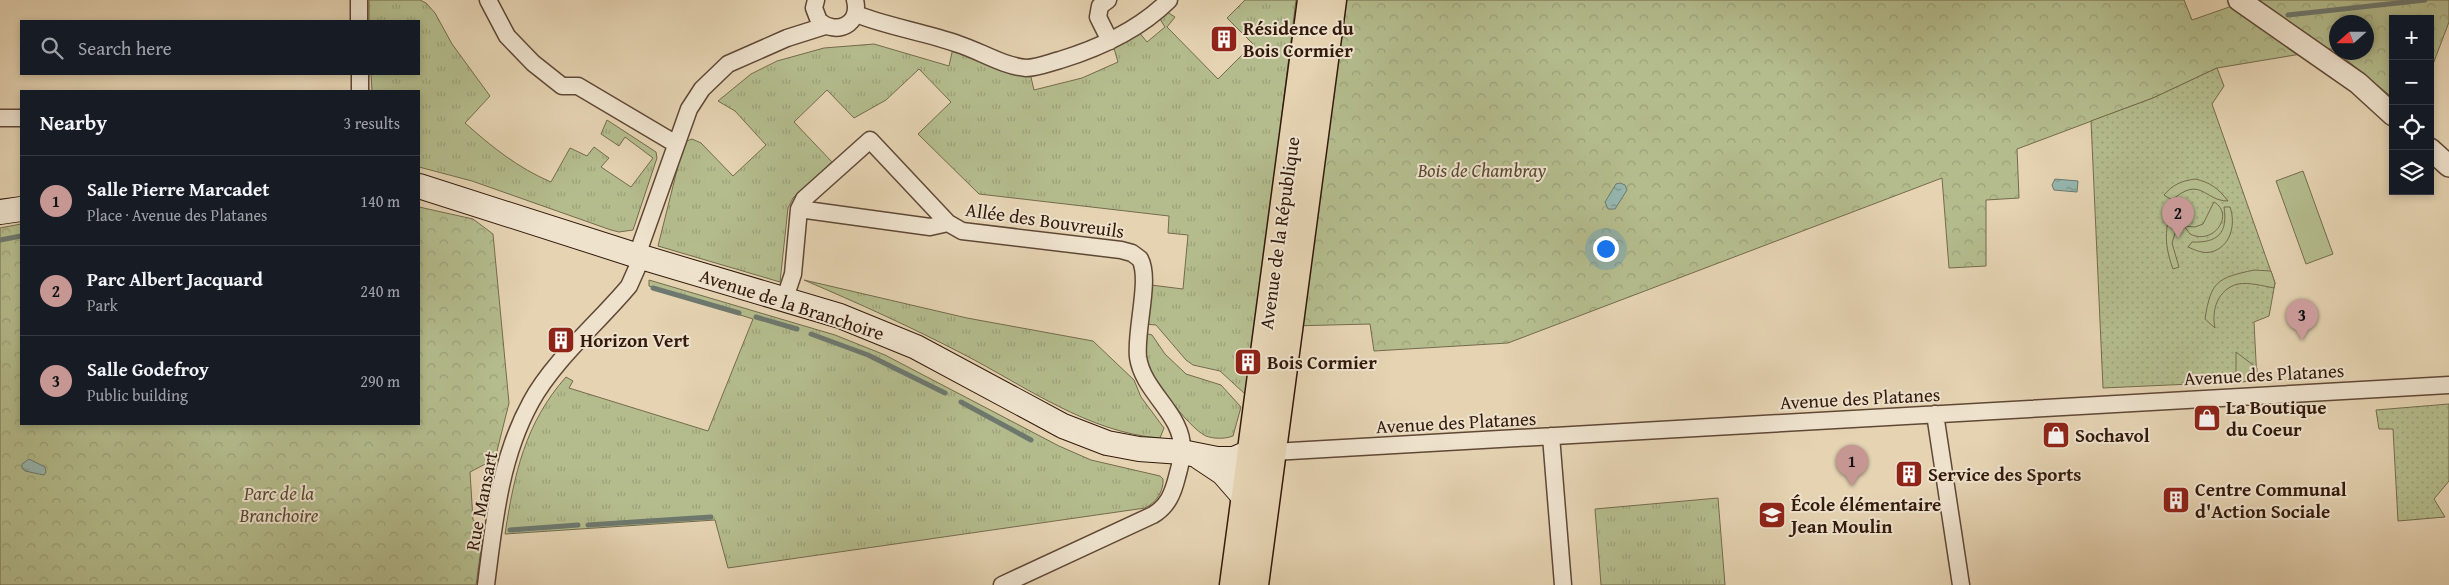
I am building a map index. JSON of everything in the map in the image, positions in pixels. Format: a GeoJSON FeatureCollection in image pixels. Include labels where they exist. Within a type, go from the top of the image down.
{"type":"FeatureCollection","features":[{"type":"Feature","properties":{"kind":"main road","name":"Avenue de la République"},"geometry":{"type":"LineString","coordinates":[[1255,585],[1262,452],[1310,0]]}},
{"type":"Feature","properties":{"kind":"main road","name":"Avenue de la République"},"geometry":{"type":"LineString","coordinates":[[1233,585],[1244,497],[1262,452],[1333,0]]}},
{"type":"Feature","properties":{"kind":"main road","name":"Avenue de la Branchoire"},"geometry":{"type":"LineString","coordinates":[[420,186],[638,256],[785,298],[840,316],[898,339],[1063,426],[1095,439],[1139,450],[1227,459],[1262,452]]}},
{"type":"Feature","properties":{"kind":"main road"},"geometry":{"type":"LineString","coordinates":[[0,212],[20,209]]}},
{"type":"Feature","properties":{"kind":"main road"},"geometry":{"type":"LineString","coordinates":[[1187,454],[1214,465],[1244,497]]}},
{"type":"Feature","properties":{"kind":"street"},"geometry":{"type":"LineString","coordinates":[[360,0],[360,20]]}},
{"type":"Feature","properties":{"kind":"street"},"geometry":{"type":"LineString","coordinates":[[488,0],[507,36],[533,64],[562,86],[578,86],[676,144]]}},
{"type":"Feature","properties":{"kind":"street"},"geometry":{"type":"LineString","coordinates":[[816,0],[816,15],[825,26]]}},
{"type":"Feature","properties":{"kind":"street"},"geometry":{"type":"LineString","coordinates":[[1108,0],[1100,6],[1098,17],[1110,41]]}},
{"type":"Feature","properties":{"kind":"street"},"geometry":{"type":"LineString","coordinates":[[855,7],[890,26],[959,44],[1011,64],[1027,68],[1093,50],[1126,33],[1169,0]]}},
{"type":"Feature","properties":{"kind":"street"},"geometry":{"type":"LineString","coordinates":[[2239,0],[2358,83],[2389,111]]}},
{"type":"Feature","properties":{"kind":"street","name":"Rue Mansart"},"geometry":{"type":"LineString","coordinates":[[486,585],[499,494],[518,429],[532,401],[548,377],[629,286],[637,268],[638,256],[689,109],[702,89],[728,64],[787,38],[825,26],[835,29],[845,26],[855,7]]}},
{"type":"Feature","properties":{"kind":"street"},"geometry":{"type":"LineString","coordinates":[[360,75],[360,90]]}},
{"type":"Feature","properties":{"kind":"street"},"geometry":{"type":"LineString","coordinates":[[0,118],[20,118]]}},
{"type":"Feature","properties":{"kind":"street","name":"Allée des Bouvreuils"},"geometry":{"type":"LineString","coordinates":[[948,223],[930,227],[799,209],[804,199],[870,140],[948,223],[962,231],[1121,250],[1132,253],[1140,259],[1144,273],[1138,343],[1139,364],[1145,379],[1179,430],[1187,454]]}},
{"type":"Feature","properties":{"kind":"street"},"geometry":{"type":"LineString","coordinates":[[2431,150],[2449,166]]}},
{"type":"Feature","properties":{"kind":"street"},"geometry":{"type":"LineString","coordinates":[[785,298],[793,274],[799,209]]}},
{"type":"Feature","properties":{"kind":"street","name":"Avenue des Platanes"},"geometry":{"type":"LineString","coordinates":[[1262,452],[2449,385]]}},
{"type":"Feature","properties":{"kind":"street"},"geometry":{"type":"LineString","coordinates":[[1935,414],[1961,585]]}},
{"type":"Feature","properties":{"kind":"street"},"geometry":{"type":"LineString","coordinates":[[1551,436],[1564,585]]}},
{"type":"Feature","properties":{"kind":"street"},"geometry":{"type":"LineString","coordinates":[[1002,585],[1159,511],[1172,495],[1187,454]]}},
{"type":"Feature","properties":{"kind":"green space"},"geometry":{"type":"Polygon","coordinates":[[[369,0],[420,0],[426,3],[435,13],[452,44],[490,96],[465,123],[506,156],[527,170],[551,182],[570,148],[587,156],[594,147],[609,158],[601,167],[631,187],[653,158],[625,137],[619,146],[601,134],[607,120],[656,152],[657,158],[633,230],[619,232],[611,230],[472,181],[420,167],[420,90],[372,90],[371,75],[420,75],[420,20],[369,20],[369,0]]]}},
{"type":"Feature","properties":{"kind":"green space"},"geometry":{"type":"Polygon","coordinates":[[[1245,0],[1296,0],[1282,113],[1272,226],[1245,394],[1220,371],[1193,365],[1186,360],[1156,325],[1145,324],[1151,285],[1183,289],[1188,235],[1168,233],[1169,216],[979,194],[918,134],[951,102],[919,69],[886,100],[854,118],[827,90],[794,122],[832,162],[793,198],[788,208],[780,282],[658,246],[684,142],[692,139],[701,143],[733,176],[766,145],[735,111],[718,101],[751,74],[777,61],[824,48],[874,44],[949,66],[953,48],[1030,73],[1034,90],[1082,78],[1118,62],[1113,45],[1138,31],[1147,42],[1165,27],[1158,16],[1167,12],[1175,17],[1167,27],[1218,79],[1253,44],[1227,18],[1245,0]]]}},
{"type":"Feature","properties":{"kind":"green space","name":"Bois de Chambray"},"geometry":{"type":"Polygon","coordinates":[[[1333,0],[2184,0],[2192,20],[2235,5],[2237,0],[2449,0],[2449,22],[2434,61],[2434,15],[2389,15],[2389,95],[2347,60],[2374,60],[2374,15],[2329,15],[2329,49],[2217,68],[2153,98],[2017,149],[2019,198],[1986,200],[1986,266],[1949,268],[1942,178],[1508,343],[1374,351],[1370,324],[1290,326],[1333,0]]]}},
{"type":"Feature","properties":{"kind":"green space"},"geometry":{"type":"Polygon","coordinates":[[[2217,68],[2224,86],[2212,104],[2275,283],[2269,316],[2254,322],[2257,381],[2103,388],[2091,121],[2153,98],[2217,68]]]}},
{"type":"Feature","properties":{"kind":"green space"},"geometry":{"type":"Polygon","coordinates":[[[2303,171],[2333,254],[2306,264],[2276,181],[2303,171]]]}},
{"type":"Feature","properties":{"kind":"green space"},"geometry":{"type":"Polygon","coordinates":[[[2195,179],[2214,187],[2228,201],[2220,200],[2196,189],[2182,193],[2172,200],[2164,195],[2178,184],[2195,179]]]}},
{"type":"Feature","properties":{"kind":"green space"},"geometry":{"type":"Polygon","coordinates":[[[2214,202],[2220,207],[2222,214],[2222,221],[2219,227],[2207,236],[2199,237],[2190,234],[2184,226],[2195,227],[2203,224],[2214,202]]]}},
{"type":"Feature","properties":{"kind":"green space"},"geometry":{"type":"Polygon","coordinates":[[[2174,206],[2181,214],[2172,243],[2179,267],[2173,269],[2166,238],[2170,214],[2174,206]]]}},
{"type":"Feature","properties":{"kind":"green space","name":"Parc de la Branchoire"},"geometry":{"type":"Polygon","coordinates":[[[420,207],[473,219],[493,234],[509,403],[495,459],[470,472],[473,520],[484,528],[476,585],[0,585],[0,228],[20,224],[20,425],[420,425],[420,207]]]}},
{"type":"Feature","properties":{"kind":"green space"},"geometry":{"type":"Polygon","coordinates":[[[2224,207],[2230,207],[2232,227],[2223,245],[2211,252],[2199,251],[2188,247],[2192,242],[2209,241],[2219,235],[2224,224],[2224,207]]]}},
{"type":"Feature","properties":{"kind":"green space"},"geometry":{"type":"Polygon","coordinates":[[[2254,270],[2271,271],[2275,283],[2274,288],[2256,284],[2238,284],[2225,290],[2215,307],[2215,328],[2205,319],[2213,289],[2224,279],[2254,270]]]}},
{"type":"Feature","properties":{"kind":"green space"},"geometry":{"type":"Polygon","coordinates":[[[649,280],[835,335],[885,355],[1059,446],[1091,460],[1160,476],[1163,479],[1161,492],[1153,503],[1145,508],[728,568],[715,520],[505,534],[517,471],[531,431],[540,413],[566,377],[573,381],[569,388],[708,431],[753,319],[649,286],[649,280]]]}},
{"type":"Feature","properties":{"kind":"green space"},"geometry":{"type":"Polygon","coordinates":[[[804,280],[967,318],[1093,341],[1134,380],[1141,397],[1164,428],[1160,438],[1134,434],[1083,418],[924,334],[804,280]]]}},
{"type":"Feature","properties":{"kind":"green space"},"geometry":{"type":"Polygon","coordinates":[[[1144,333],[1152,335],[1165,354],[1186,374],[1221,385],[1241,407],[1233,436],[1212,438],[1206,436],[1198,431],[1179,411],[1160,386],[1146,362],[1143,353],[1144,333]]]}},
{"type":"Feature","properties":{"kind":"green space"},"geometry":{"type":"Polygon","coordinates":[[[2236,352],[2257,368],[2257,381],[2236,382],[2236,352]]]}},
{"type":"Feature","properties":{"kind":"green space"},"geometry":{"type":"Polygon","coordinates":[[[2449,404],[2449,481],[2434,499],[2445,517],[2398,521],[2393,429],[2379,429],[2376,410],[2449,404]]]}},
{"type":"Feature","properties":{"kind":"green space"},"geometry":{"type":"Polygon","coordinates":[[[1718,498],[1725,585],[1601,585],[1595,509],[1718,498]]]}},
{"type":"Feature","properties":{"kind":"water"},"geometry":{"type":"Polygon","coordinates":[[[2055,179],[2078,181],[2077,192],[2054,190],[2052,185],[2055,179]]]}},
{"type":"Feature","properties":{"kind":"water"},"geometry":{"type":"Polygon","coordinates":[[[1616,184],[1625,185],[1627,190],[1615,209],[1608,209],[1605,202],[1616,184]]]}},
{"type":"Feature","properties":{"kind":"water"},"geometry":{"type":"Polygon","coordinates":[[[29,459],[45,467],[46,472],[44,475],[25,471],[22,468],[22,464],[29,459]]]}},
{"type":"Feature","properties":{"kind":"waterway"},"geometry":{"type":"LineString","coordinates":[[2288,15],[2425,0]]}},
{"type":"Feature","properties":{"kind":"waterway"},"geometry":{"type":"LineString","coordinates":[[0,240],[20,236]]}},
{"type":"Feature","properties":{"kind":"waterway"},"geometry":{"type":"LineString","coordinates":[[653,288],[739,313]]}},
{"type":"Feature","properties":{"kind":"waterway"},"geometry":{"type":"LineString","coordinates":[[756,317],[797,329]]}},
{"type":"Feature","properties":{"kind":"waterway"},"geometry":{"type":"LineString","coordinates":[[811,334],[868,355],[945,393]]}},
{"type":"Feature","properties":{"kind":"waterway"},"geometry":{"type":"LineString","coordinates":[[961,402],[1031,440]]}},
{"type":"Feature","properties":{"kind":"waterway"},"geometry":{"type":"LineString","coordinates":[[588,525],[711,517]]}},
{"type":"Feature","properties":{"kind":"waterway"},"geometry":{"type":"LineString","coordinates":[[510,530],[578,525]]}},
{"type":"Feature","properties":{"kind":"place","name":"Résidence du Bois Cormier"},"geometry":{"type":"Point","coordinates":[1224,39]}},
{"type":"Feature","properties":{"kind":"place","name":"Parc Albert Jacquard"},"geometry":{"type":"Point","coordinates":[2178,238]}},
{"type":"Feature","properties":{"kind":"place","name":"Horizon Vert"},"geometry":{"type":"Point","coordinates":[561,340]}},
{"type":"Feature","properties":{"kind":"place","name":"Salle Godefroy"},"geometry":{"type":"Point","coordinates":[2302,340]}},
{"type":"Feature","properties":{"kind":"place","name":"Bois Cormier"},"geometry":{"type":"Point","coordinates":[1248,362]}},
{"type":"Feature","properties":{"kind":"place","name":"La Boutique du Coeur"},"geometry":{"type":"Point","coordinates":[2207,418]}},
{"type":"Feature","properties":{"kind":"place","name":"Sochavol"},"geometry":{"type":"Point","coordinates":[2056,435]}},
{"type":"Feature","properties":{"kind":"place","name":"Service des Sports"},"geometry":{"type":"Point","coordinates":[1909,474]}},
{"type":"Feature","properties":{"kind":"place","name":"Salle Pierre Marcadet"},"geometry":{"type":"Point","coordinates":[1852,486]}},
{"type":"Feature","properties":{"kind":"place","name":"Centre Communal d'Action Sociale"},"geometry":{"type":"Point","coordinates":[2176,500]}},
{"type":"Feature","properties":{"kind":"place","name":"École élémentaire Jean Moulin"},"geometry":{"type":"Point","coordinates":[1772,515]}}]}
